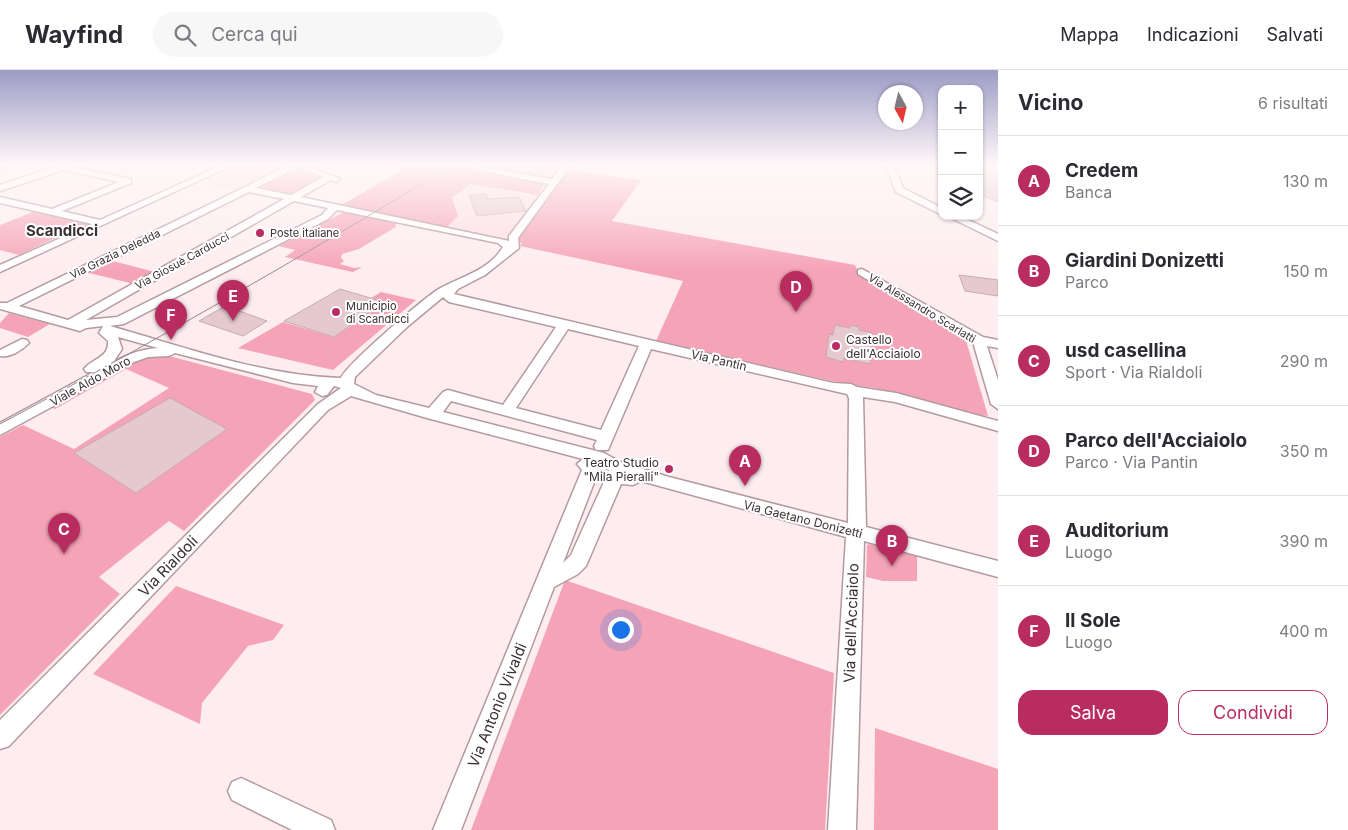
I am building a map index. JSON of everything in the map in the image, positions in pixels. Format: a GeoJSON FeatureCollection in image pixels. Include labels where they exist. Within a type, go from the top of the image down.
{"type":"FeatureCollection","features":[{"type":"Feature","properties":{"kind":"street"},"geometry":{"type":"LineString","coordinates":[[2,200],[102,223]]}},
{"type":"Feature","properties":{"kind":"street"},"geometry":{"type":"LineString","coordinates":[[52,212],[80,200]]}},
{"type":"Feature","properties":{"kind":"street"},"geometry":{"type":"LineString","coordinates":[[0,269],[151,200]]}},
{"type":"Feature","properties":{"kind":"street","name":"Via Grazia Deledda"},"geometry":{"type":"LineString","coordinates":[[4,306],[224,200]]}},
{"type":"Feature","properties":{"kind":"street","name":"Via Giosuè Carducci"},"geometry":{"type":"LineString","coordinates":[[94,328],[94,310],[288,200]]}},
{"type":"Feature","properties":{"kind":"street"},"geometry":{"type":"LineString","coordinates":[[311,200],[330,204],[334,208],[502,241],[509,246],[505,253]]}},
{"type":"Feature","properties":{"kind":"street"},"geometry":{"type":"LineString","coordinates":[[438,296],[481,273],[515,246],[513,239],[541,200]]}},
{"type":"Feature","properties":{"kind":"street"},"geometry":{"type":"LineString","coordinates":[[919,200],[938,210]]}},
{"type":"Feature","properties":{"kind":"street"},"geometry":{"type":"LineString","coordinates":[[94,328],[125,319],[327,215],[334,208]]}},
{"type":"Feature","properties":{"kind":"street"},"geometry":{"type":"LineString","coordinates":[[960,220],[998,238]]}},
{"type":"Feature","properties":{"kind":"street","name":"Via Alessandro Scarlatti"},"geometry":{"type":"LineString","coordinates":[[862,272],[979,340],[998,404]]}},
{"type":"Feature","properties":{"kind":"street","name":"Via Pantin"},"geometry":{"type":"LineString","coordinates":[[452,289],[448,294],[451,299],[833,387],[851,388],[896,398],[998,426]]}},
{"type":"Feature","properties":{"kind":"street","name":"Via Rialdoli"},"geometry":{"type":"LineString","coordinates":[[0,737],[323,407],[348,376],[394,331],[438,296]]}},
{"type":"Feature","properties":{"kind":"street"},"geometry":{"type":"LineString","coordinates":[[4,306],[337,389]]}},
{"type":"Feature","properties":{"kind":"street"},"geometry":{"type":"LineString","coordinates":[[94,310],[125,319]]}},
{"type":"Feature","properties":{"kind":"street"},"geometry":{"type":"LineString","coordinates":[[507,411],[564,325]]}},
{"type":"Feature","properties":{"kind":"street","name":"Viale Aldo Moro"},"geometry":{"type":"LineString","coordinates":[[0,417],[109,358],[116,344],[94,328]]}},
{"type":"Feature","properties":{"kind":"street"},"geometry":{"type":"LineString","coordinates":[[979,340],[998,344]]}},
{"type":"Feature","properties":{"kind":"street"},"geometry":{"type":"LineString","coordinates":[[21,358],[5,353],[22,343]]}},
{"type":"Feature","properties":{"kind":"street","name":"Via Antonio Vivaldi"},"geometry":{"type":"LineString","coordinates":[[447,830],[555,570],[592,462],[606,438],[647,344]]}},
{"type":"Feature","properties":{"kind":"street","name":"Viale Aldo Moro"},"geometry":{"type":"LineString","coordinates":[[0,430],[133,357],[151,353],[186,351]]}},
{"type":"Feature","properties":{"kind":"street","name":"Via dell'Acciaiolo"},"geometry":{"type":"LineString","coordinates":[[842,830],[858,523],[856,398],[851,388]]}},
{"type":"Feature","properties":{"kind":"street","name":"Via Gaetano Donizetti"},"geometry":{"type":"LineString","coordinates":[[337,389],[432,415],[438,422],[592,462],[601,476],[615,471],[667,483],[998,569]]}},
{"type":"Feature","properties":{"kind":"street"},"geometry":{"type":"LineString","coordinates":[[432,415],[448,395],[606,438]]}},
{"type":"Feature","properties":{"kind":"street","name":"Via Antonio Vivaldi"},"geometry":{"type":"LineString","coordinates":[[555,570],[571,568],[579,560],[615,471]]}},
{"type":"Feature","properties":{"kind":"street"},"geometry":{"type":"LineString","coordinates":[[241,791],[321,830]]}},
{"type":"Feature","properties":{"kind":"shaded area"},"geometry":{"type":"Polygon","coordinates":[[[349,200],[453,200],[458,216],[447,227],[338,207],[349,200]]]}},
{"type":"Feature","properties":{"kind":"shaded area"},"geometry":{"type":"Polygon","coordinates":[[[453,200],[534,200],[508,240],[447,227],[458,216],[453,200]]]}},
{"type":"Feature","properties":{"kind":"shaded area"},"geometry":{"type":"Polygon","coordinates":[[[543,200],[627,200],[612,221],[855,265],[859,274],[965,337],[988,416],[971,414],[875,388],[845,384],[656,341],[683,281],[520,246],[522,243],[516,242],[517,237],[543,200]]]}},
{"type":"Feature","properties":{"kind":"shaded area"},"geometry":{"type":"Polygon","coordinates":[[[38,210],[61,215],[57,217],[90,224],[19,255],[0,250],[0,225],[38,210]]]}},
{"type":"Feature","properties":{"kind":"shaded area"},"geometry":{"type":"Polygon","coordinates":[[[344,212],[395,221],[396,227],[359,249],[342,254],[341,258],[344,261],[340,264],[354,268],[362,267],[353,272],[285,257],[295,250],[279,246],[344,212]]]}},
{"type":"Feature","properties":{"kind":"shaded area"},"geometry":{"type":"Polygon","coordinates":[[[113,261],[155,272],[134,284],[89,273],[113,261]]]}},
{"type":"Feature","properties":{"kind":"shaded area"},"geometry":{"type":"Polygon","coordinates":[[[381,292],[416,300],[333,370],[238,348],[283,322],[334,337],[385,303],[371,298],[381,292]]]}},
{"type":"Feature","properties":{"kind":"shaded area"},"geometry":{"type":"Polygon","coordinates":[[[9,313],[50,324],[28,337],[0,328],[0,323],[9,313]]]}},
{"type":"Feature","properties":{"kind":"shaded area"},"geometry":{"type":"Polygon","coordinates":[[[152,356],[169,356],[312,394],[315,400],[184,531],[169,521],[99,577],[120,594],[0,715],[0,437],[23,425],[74,449],[169,388],[126,369],[55,409],[51,407],[132,362],[152,356]]]}},
{"type":"Feature","properties":{"kind":"shaded area"},"geometry":{"type":"Polygon","coordinates":[[[867,545],[917,555],[917,581],[883,581],[866,577],[867,545]]]}},
{"type":"Feature","properties":{"kind":"shaded area"},"geometry":{"type":"Polygon","coordinates":[[[565,580],[834,673],[825,830],[471,830],[565,580]]]}},
{"type":"Feature","properties":{"kind":"shaded area"},"geometry":{"type":"Polygon","coordinates":[[[176,586],[284,625],[273,640],[248,646],[202,703],[200,724],[93,674],[176,586]]]}},
{"type":"Feature","properties":{"kind":"shaded area"},"geometry":{"type":"Polygon","coordinates":[[[875,728],[998,769],[998,830],[874,830],[875,728]]]}},
{"type":"Feature","properties":{"kind":"building"},"geometry":{"type":"Polygon","coordinates":[[[471,200],[521,200],[526,211],[477,216],[471,200]]]}},
{"type":"Feature","properties":{"kind":"building"},"geometry":{"type":"Polygon","coordinates":[[[959,275],[998,280],[998,296],[965,291],[959,275]]]}},
{"type":"Feature","properties":{"kind":"building","name":"Municipio di Scandicci"},"geometry":{"type":"Polygon","coordinates":[[[340,289],[384,302],[334,337],[284,321],[340,289]]]}},
{"type":"Feature","properties":{"kind":"building"},"geometry":{"type":"Polygon","coordinates":[[[225,306],[267,321],[243,336],[199,321],[225,306]]]}},
{"type":"Feature","properties":{"kind":"building","name":"Castello dell'Acciaiolo"},"geometry":{"type":"Polygon","coordinates":[[[835,325],[850,328],[850,325],[855,326],[859,327],[859,330],[872,333],[870,364],[844,358],[843,362],[826,357],[829,334],[833,335],[835,325]]]}},
{"type":"Feature","properties":{"kind":"building"},"geometry":{"type":"Polygon","coordinates":[[[170,398],[227,429],[136,493],[74,453],[170,398]]]}},
{"type":"Feature","properties":{"kind":"tram line"},"geometry":{"type":"LineString","coordinates":[[0,424],[229,298],[394,200]]}},
{"type":"Feature","properties":{"kind":"place","name":"Poste italiane"},"geometry":{"type":"Point","coordinates":[260,233]}},
{"type":"Feature","properties":{"kind":"place","name":"Municipio di Scandicci"},"geometry":{"type":"Point","coordinates":[336,312]}},
{"type":"Feature","properties":{"kind":"place","name":"Parco dell'Acciaiolo"},"geometry":{"type":"Point","coordinates":[796,312]}},
{"type":"Feature","properties":{"kind":"place","name":"Auditorium"},"geometry":{"type":"Point","coordinates":[233,321]}},
{"type":"Feature","properties":{"kind":"place","name":"Il Sole"},"geometry":{"type":"Point","coordinates":[171,340]}},
{"type":"Feature","properties":{"kind":"place","name":"Castello dell'Acciaiolo"},"geometry":{"type":"Point","coordinates":[836,346]}},
{"type":"Feature","properties":{"kind":"place","name":"Teatro Studio \"Mila Pieralli\""},"geometry":{"type":"Point","coordinates":[669,469]}},
{"type":"Feature","properties":{"kind":"place","name":"Credem"},"geometry":{"type":"Point","coordinates":[745,486]}},
{"type":"Feature","properties":{"kind":"place","name":"usd casellina"},"geometry":{"type":"Point","coordinates":[64,554]}},
{"type":"Feature","properties":{"kind":"place","name":"Giardini Donizetti"},"geometry":{"type":"Point","coordinates":[892,566]}},
{"type":"Feature","properties":{"kind":"district","name":"Scandicci"},"geometry":{"type":"Point","coordinates":[62,230]}}]}
